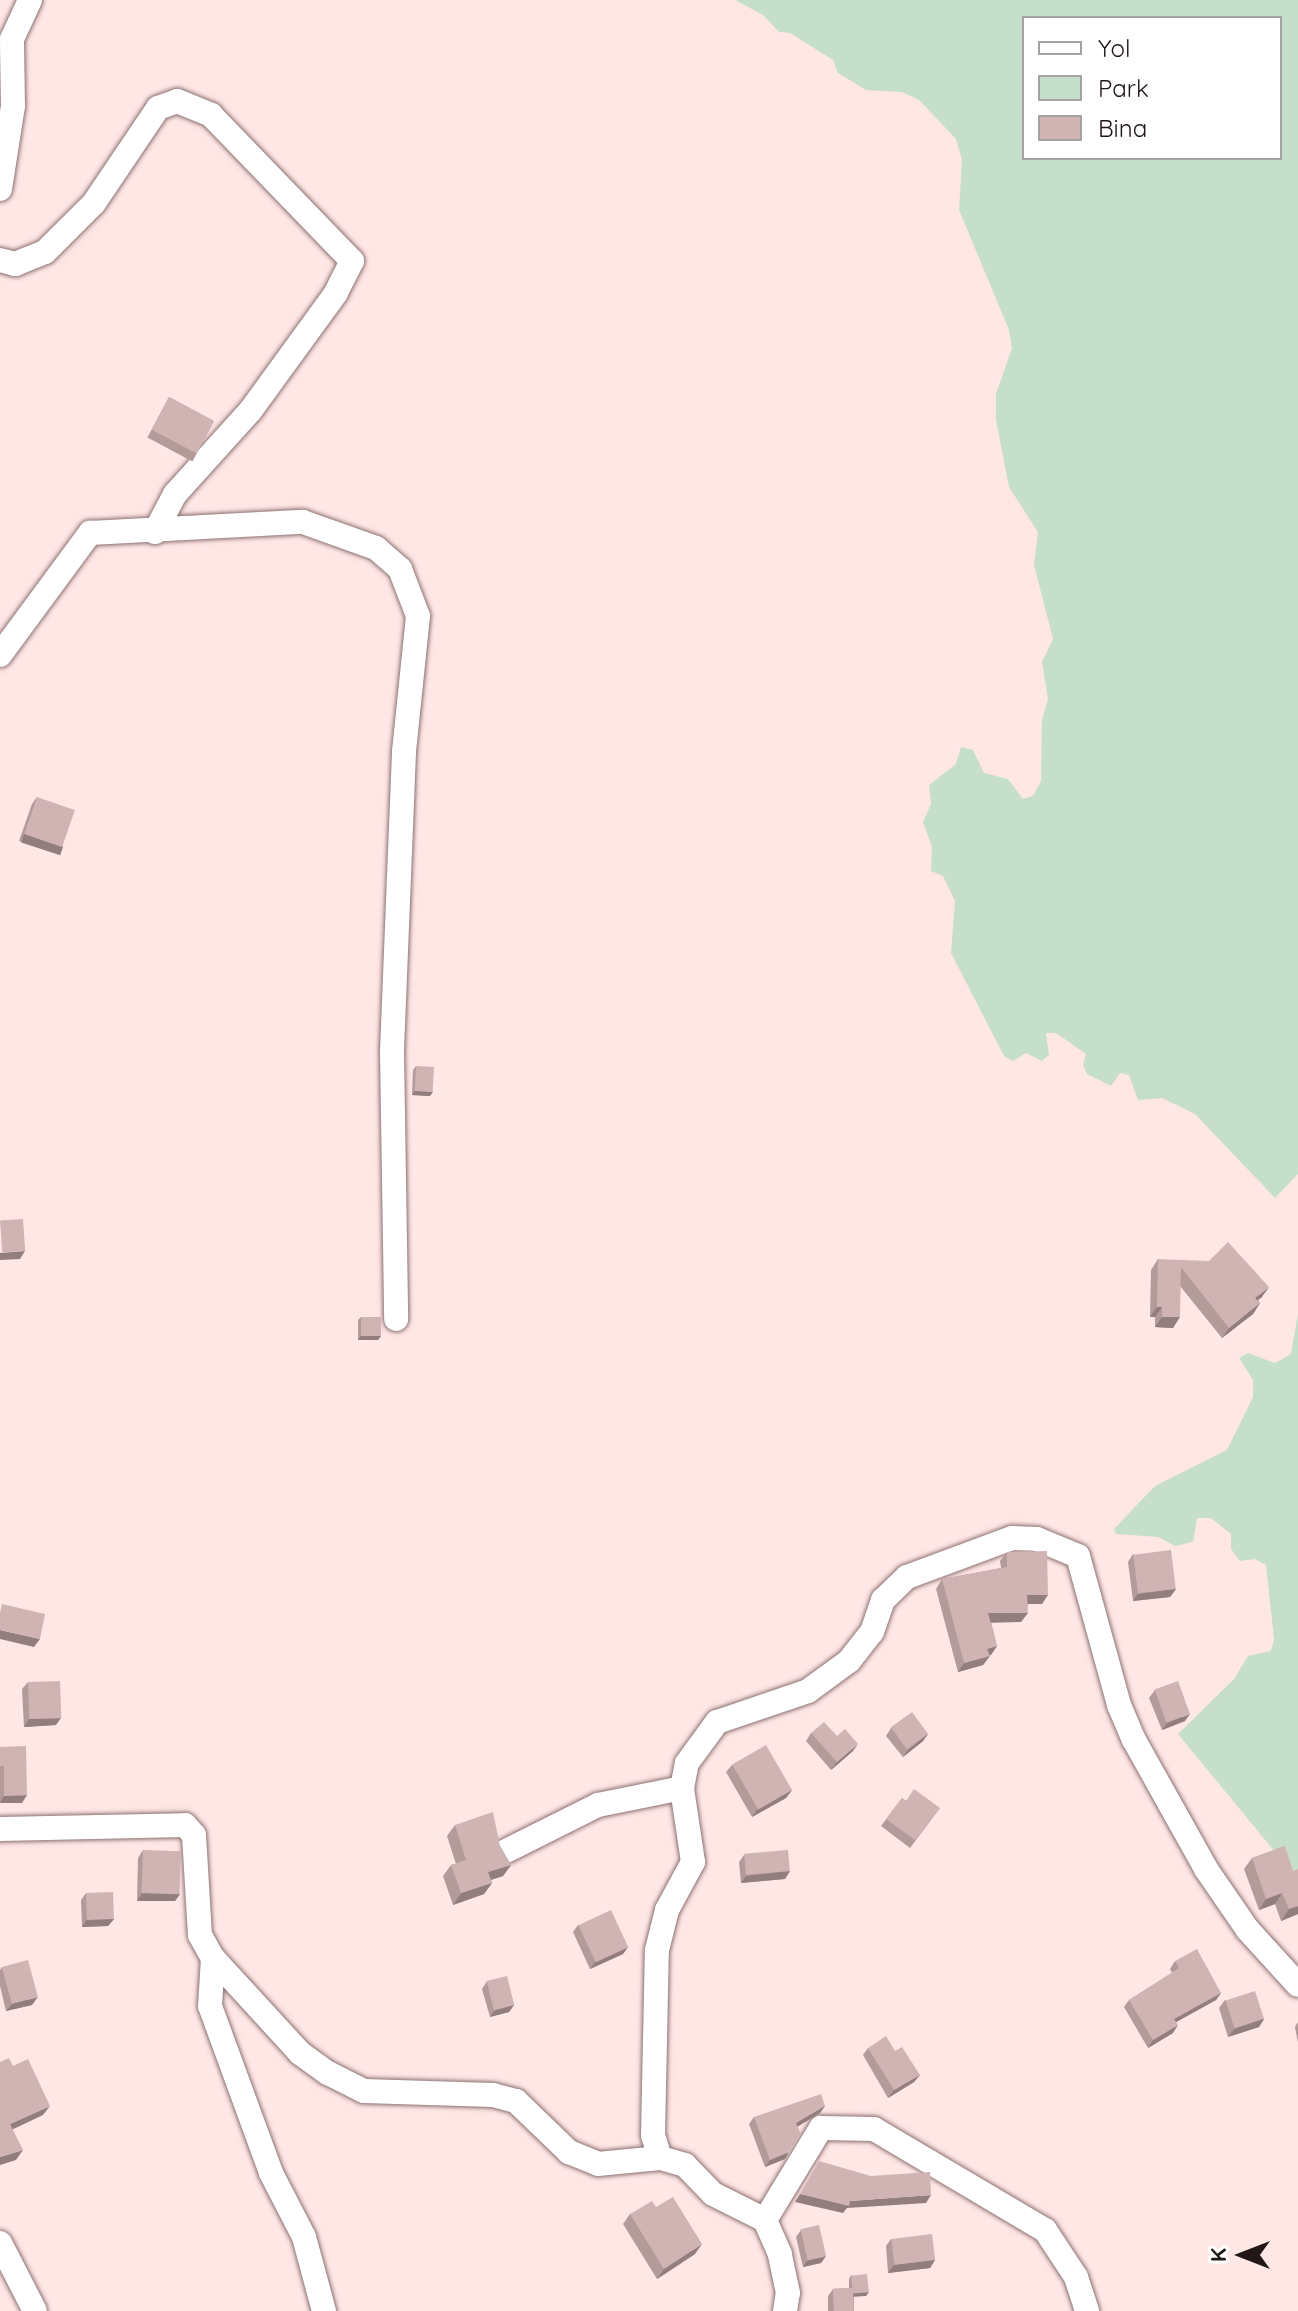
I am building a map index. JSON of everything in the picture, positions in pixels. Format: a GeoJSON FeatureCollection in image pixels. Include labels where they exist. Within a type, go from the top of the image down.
{"type":"FeatureCollection","features":[{"type":"Feature","properties":{"kind":"street"},"geometry":{"type":"LineString","coordinates":[[0,189],[13,106],[12,39],[30,0]]}},
{"type":"Feature","properties":{"kind":"street"},"geometry":{"type":"LineString","coordinates":[[0,260],[15,264],[45,252],[94,203],[158,108],[177,101],[211,115],[352,261],[336,293],[251,410],[175,494],[155,532]]}},
{"type":"Feature","properties":{"kind":"street"},"geometry":{"type":"LineString","coordinates":[[0,655],[90,533],[303,522],[376,548],[400,569],[410,586],[418,616],[404,752],[392,1052],[396,1319]]}},
{"type":"Feature","properties":{"kind":"street"},"geometry":{"type":"LineString","coordinates":[[660,2158],[653,2135],[654,1990],[667,1910],[693,1862],[682,1788],[687,1763],[717,1722],[808,1691],[849,1661],[872,1632],[883,1600],[907,1577],[1012,1538],[1058,1545],[1078,1556],[1119,1705],[1134,1740],[1206,1869],[1248,1930],[1298,1985]]}},
{"type":"Feature","properties":{"kind":"street"},"geometry":{"type":"LineString","coordinates":[[506,1851],[543,1837],[598,1805],[682,1788]]}},
{"type":"Feature","properties":{"kind":"street"},"geometry":{"type":"LineString","coordinates":[[0,1829],[185,1825],[194,1835],[200,1935],[213,1958],[300,2053],[346,2085],[364,2091],[493,2095],[516,2101],[536,2115],[553,2137],[582,2159],[620,2165],[660,2158],[685,2165],[713,2194],[765,2220],[780,2254],[788,2293],[785,2311]]}},
{"type":"Feature","properties":{"kind":"street"},"geometry":{"type":"LineString","coordinates":[[213,1958],[210,2006],[271,2173],[304,2237],[324,2311]]}},
{"type":"Feature","properties":{"kind":"street"},"geometry":{"type":"LineString","coordinates":[[765,2220],[821,2128],[874,2129],[1045,2230],[1076,2277],[1087,2311]]}},
{"type":"Feature","properties":{"kind":"street"},"geometry":{"type":"LineString","coordinates":[[0,2243],[35,2311]]}},
{"type":"Feature","properties":{"kind":"green space"},"geometry":{"type":"Polygon","coordinates":[[[735,0],[1298,0],[1298,1174],[1275,1198],[1195,1114],[1162,1098],[1138,1100],[1129,1075],[1120,1073],[1111,1086],[1087,1074],[1083,1065],[1086,1054],[1056,1033],[1046,1033],[1049,1055],[1042,1061],[1026,1053],[1013,1061],[1004,1056],[951,953],[955,901],[943,876],[931,871],[932,847],[923,822],[931,804],[929,785],[956,764],[961,747],[973,750],[984,773],[1008,779],[1023,799],[1033,796],[1041,781],[1042,720],[1048,699],[1042,662],[1053,639],[1034,565],[1038,532],[1009,487],[996,420],[996,394],[1012,348],[1009,330],[959,210],[962,160],[956,139],[919,100],[902,92],[866,90],[838,73],[833,60],[790,33],[779,32],[763,15],[735,0]]]}},
{"type":"Feature","properties":{"kind":"green space"},"geometry":{"type":"Polygon","coordinates":[[[1298,1313],[1298,1880],[1178,1734],[1234,1679],[1248,1656],[1271,1651],[1274,1639],[1266,1565],[1255,1559],[1240,1561],[1231,1549],[1231,1534],[1211,1518],[1197,1518],[1193,1542],[1175,1546],[1158,1537],[1116,1534],[1114,1529],[1155,1486],[1227,1450],[1253,1397],[1253,1380],[1239,1358],[1248,1353],[1275,1363],[1291,1354],[1298,1313]]]}},
{"type":"Feature","properties":{"kind":"building"},"geometry":{"type":"Polygon","coordinates":[[[169,397],[214,421],[197,454],[152,430],[169,397]]]}},
{"type":"Feature","properties":{"kind":"building"},"geometry":{"type":"Polygon","coordinates":[[[37,797],[75,810],[62,847],[24,834],[37,797]]]}},
{"type":"Feature","properties":{"kind":"building"},"geometry":{"type":"Polygon","coordinates":[[[416,1066],[434,1067],[433,1092],[415,1091],[416,1066]]]}},
{"type":"Feature","properties":{"kind":"building"},"geometry":{"type":"Polygon","coordinates":[[[23,1219],[25,1251],[2,1253],[0,1221],[23,1219]]]}},
{"type":"Feature","properties":{"kind":"building"},"geometry":{"type":"Polygon","coordinates":[[[1228,1242],[1269,1287],[1255,1298],[1260,1303],[1229,1328],[1181,1267],[1180,1317],[1162,1317],[1162,1307],[1157,1307],[1158,1259],[1209,1261],[1228,1242]]]}},
{"type":"Feature","properties":{"kind":"building"},"geometry":{"type":"Polygon","coordinates":[[[361,1317],[381,1317],[381,1336],[361,1336],[361,1317]]]}},
{"type":"Feature","properties":{"kind":"building"},"geometry":{"type":"Polygon","coordinates":[[[1171,1550],[1176,1589],[1138,1593],[1133,1555],[1171,1550]]]}},
{"type":"Feature","properties":{"kind":"building"},"geometry":{"type":"Polygon","coordinates":[[[1047,1551],[1048,1595],[1027,1595],[1028,1613],[988,1613],[997,1646],[987,1649],[990,1656],[964,1663],[942,1579],[1007,1567],[1007,1552],[1047,1551]]]}},
{"type":"Feature","properties":{"kind":"building"},"geometry":{"type":"Polygon","coordinates":[[[2,1604],[45,1614],[40,1639],[0,1630],[2,1604]]]}},
{"type":"Feature","properties":{"kind":"building"},"geometry":{"type":"Polygon","coordinates":[[[60,1681],[61,1718],[29,1719],[28,1682],[60,1681]]]}},
{"type":"Feature","properties":{"kind":"building"},"geometry":{"type":"Polygon","coordinates":[[[1178,1681],[1190,1714],[1166,1722],[1155,1690],[1178,1681]]]}},
{"type":"Feature","properties":{"kind":"building"},"geometry":{"type":"Polygon","coordinates":[[[912,1712],[928,1734],[907,1749],[891,1727],[912,1712]]]}},
{"type":"Feature","properties":{"kind":"building"},"geometry":{"type":"Polygon","coordinates":[[[824,1722],[837,1736],[845,1729],[858,1744],[837,1762],[811,1733],[824,1722]]]}},
{"type":"Feature","properties":{"kind":"building"},"geometry":{"type":"Polygon","coordinates":[[[766,1745],[792,1790],[758,1810],[732,1765],[766,1745]]]}},
{"type":"Feature","properties":{"kind":"building"},"geometry":{"type":"Polygon","coordinates":[[[26,1746],[27,1795],[4,1796],[4,1766],[0,1766],[0,1747],[26,1746]]]}},
{"type":"Feature","properties":{"kind":"building"},"geometry":{"type":"Polygon","coordinates":[[[914,1789],[940,1808],[915,1840],[886,1819],[902,1798],[906,1801],[914,1789]]]}},
{"type":"Feature","properties":{"kind":"building"},"geometry":{"type":"Polygon","coordinates":[[[493,1812],[500,1846],[511,1865],[488,1872],[492,1883],[461,1893],[451,1865],[466,1860],[455,1825],[493,1812]]]}},
{"type":"Feature","properties":{"kind":"building"},"geometry":{"type":"Polygon","coordinates":[[[1285,1846],[1293,1871],[1298,1869],[1298,1906],[1289,1909],[1282,1893],[1266,1899],[1252,1858],[1285,1846]]]}},
{"type":"Feature","properties":{"kind":"building"},"geometry":{"type":"Polygon","coordinates":[[[143,1850],[181,1851],[179,1894],[141,1893],[143,1850]]]}},
{"type":"Feature","properties":{"kind":"building"},"geometry":{"type":"Polygon","coordinates":[[[788,1850],[790,1871],[746,1875],[744,1854],[788,1850]]]}},
{"type":"Feature","properties":{"kind":"building"},"geometry":{"type":"Polygon","coordinates":[[[113,1892],[114,1919],[87,1920],[86,1893],[113,1892]]]}},
{"type":"Feature","properties":{"kind":"building"},"geometry":{"type":"Polygon","coordinates":[[[611,1910],[628,1947],[596,1962],[578,1925],[611,1910]]]}},
{"type":"Feature","properties":{"kind":"building"},"geometry":{"type":"Polygon","coordinates":[[[1197,1949],[1221,1993],[1174,2019],[1178,2025],[1153,2040],[1129,2000],[1179,1968],[1175,1961],[1197,1949]]]}},
{"type":"Feature","properties":{"kind":"building"},"geometry":{"type":"Polygon","coordinates":[[[28,1960],[38,1997],[12,2004],[2,1967],[28,1960]]]}},
{"type":"Feature","properties":{"kind":"building"},"geometry":{"type":"Polygon","coordinates":[[[507,1976],[514,2005],[494,2010],[487,1981],[507,1976]]]}},
{"type":"Feature","properties":{"kind":"building"},"geometry":{"type":"Polygon","coordinates":[[[1255,1991],[1264,2019],[1234,2028],[1226,2001],[1255,1991]]]}},
{"type":"Feature","properties":{"kind":"building"},"geometry":{"type":"Polygon","coordinates":[[[886,2036],[895,2051],[902,2047],[920,2075],[894,2090],[868,2048],[886,2036]]]}},
{"type":"Feature","properties":{"kind":"building"},"geometry":{"type":"Polygon","coordinates":[[[9,2058],[13,2066],[28,2059],[50,2106],[10,2124],[23,2150],[0,2157],[0,2062],[9,2058]]]}},
{"type":"Feature","properties":{"kind":"building"},"geometry":{"type":"Polygon","coordinates":[[[821,2094],[825,2106],[796,2123],[801,2134],[789,2152],[770,2160],[754,2117],[821,2094]]]}},
{"type":"Feature","properties":{"kind":"building"},"geometry":{"type":"Polygon","coordinates":[[[819,2161],[871,2176],[930,2172],[931,2195],[850,2201],[849,2206],[800,2194],[819,2161]]]}},
{"type":"Feature","properties":{"kind":"building"},"geometry":{"type":"Polygon","coordinates":[[[673,2197],[702,2244],[664,2269],[630,2214],[652,2201],[656,2207],[673,2197]]]}},
{"type":"Feature","properties":{"kind":"building"},"geometry":{"type":"Polygon","coordinates":[[[819,2225],[826,2256],[808,2260],[800,2229],[819,2225]]]}},
{"type":"Feature","properties":{"kind":"building"},"geometry":{"type":"Polygon","coordinates":[[[932,2234],[935,2260],[894,2265],[891,2239],[932,2234]]]}},
{"type":"Feature","properties":{"kind":"building"},"geometry":{"type":"Polygon","coordinates":[[[867,2274],[869,2292],[853,2294],[851,2276],[867,2274]]]}},
{"type":"Feature","properties":{"kind":"building"},"geometry":{"type":"Polygon","coordinates":[[[853,2288],[854,2311],[834,2311],[833,2289],[853,2288]]]}}]}
